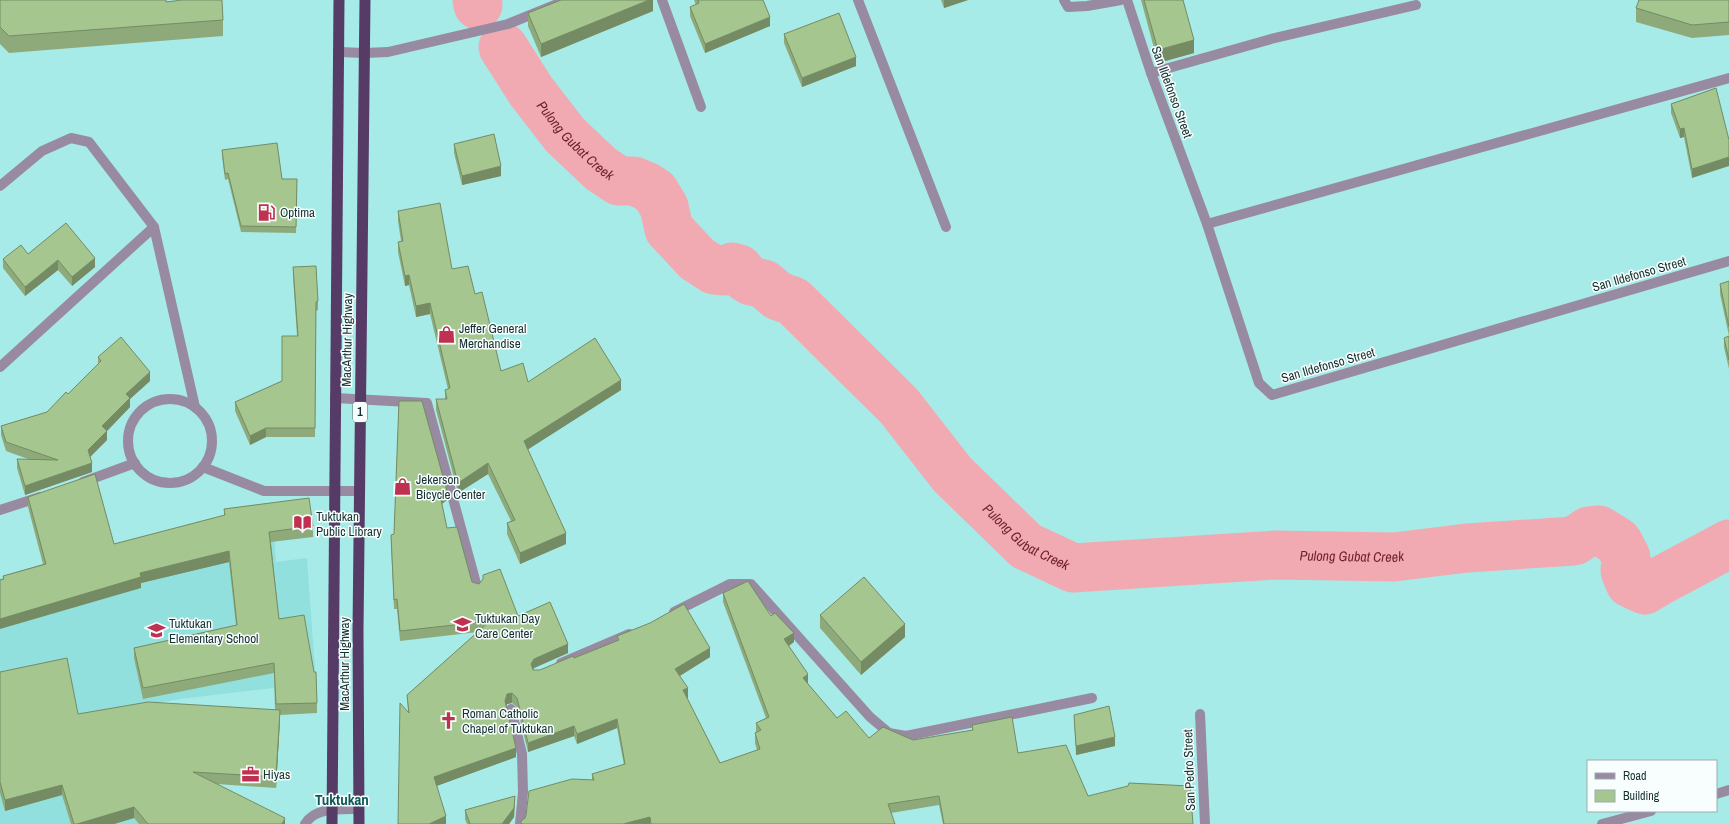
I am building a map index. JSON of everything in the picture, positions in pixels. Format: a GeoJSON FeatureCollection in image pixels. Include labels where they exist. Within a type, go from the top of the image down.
{"type":"FeatureCollection","features":[{"type":"Feature","properties":{"kind":"highway","name":"MacArthur Highway"},"geometry":{"type":"LineString","coordinates":[[332,824],[339,0]]}},
{"type":"Feature","properties":{"kind":"highway","name":"MacArthur Highway"},"geometry":{"type":"LineString","coordinates":[[358,824],[359,491],[365,0]]}},
{"type":"Feature","properties":{"kind":"street"},"geometry":{"type":"LineString","coordinates":[[339,52],[388,52],[508,24],[567,0]]}},
{"type":"Feature","properties":{"kind":"street"},"geometry":{"type":"LineString","coordinates":[[662,0],[701,107]]}},
{"type":"Feature","properties":{"kind":"street"},"geometry":{"type":"LineString","coordinates":[[858,0],[946,227]]}},
{"type":"Feature","properties":{"kind":"street"},"geometry":{"type":"LineString","coordinates":[[1064,0],[1068,8],[1121,0]]}},
{"type":"Feature","properties":{"kind":"street","name":"San Ildefonso Street"},"geometry":{"type":"LineString","coordinates":[[1127,0],[1151,73],[1207,224],[1259,383],[1272,395],[1729,262]]}},
{"type":"Feature","properties":{"kind":"street"},"geometry":{"type":"LineString","coordinates":[[1151,73],[1271,39],[1416,5]]}},
{"type":"Feature","properties":{"kind":"street"},"geometry":{"type":"LineString","coordinates":[[1207,224],[1729,78]]}},
{"type":"Feature","properties":{"kind":"street"},"geometry":{"type":"LineString","coordinates":[[0,186],[42,151],[71,138],[89,142],[154,227],[195,407]]}},
{"type":"Feature","properties":{"kind":"street"},"geometry":{"type":"LineString","coordinates":[[0,367],[154,227]]}},
{"type":"Feature","properties":{"kind":"street"},"geometry":{"type":"LineString","coordinates":[[335,398],[427,403],[477,587]]}},
{"type":"Feature","properties":{"kind":"street"},"geometry":{"type":"LineString","coordinates":[[173,399],[195,407],[205,418],[210,428],[212,443],[209,457],[204,467],[193,477],[180,483],[162,483],[149,478],[138,468],[131,454],[129,440],[132,424],[140,412],[158,401],[173,399]]}},
{"type":"Feature","properties":{"kind":"street"},"geometry":{"type":"LineString","coordinates":[[73,486],[135,463]]}},
{"type":"Feature","properties":{"kind":"street"},"geometry":{"type":"LineString","coordinates":[[204,467],[264,491],[359,491]]}},
{"type":"Feature","properties":{"kind":"street"},"geometry":{"type":"LineString","coordinates":[[0,510],[51,493]]}},
{"type":"Feature","properties":{"kind":"street"},"geometry":{"type":"LineString","coordinates":[[668,615],[730,584],[751,584],[870,717],[889,733],[906,736],[1092,698]]}},
{"type":"Feature","properties":{"kind":"street"},"geometry":{"type":"LineString","coordinates":[[550,668],[640,628]]}},
{"type":"Feature","properties":{"kind":"street"},"geometry":{"type":"LineString","coordinates":[[511,709],[522,754],[523,792],[520,824]]}},
{"type":"Feature","properties":{"kind":"street","name":"San Pedro Street"},"geometry":{"type":"LineString","coordinates":[[1200,714],[1205,824]]}},
{"type":"Feature","properties":{"kind":"street"},"geometry":{"type":"LineString","coordinates":[[1717,794],[1729,790]]}},
{"type":"Feature","properties":{"kind":"street"},"geometry":{"type":"LineString","coordinates":[[305,824],[309,817],[332,809],[358,809]]}},
{"type":"Feature","properties":{"kind":"street"},"geometry":{"type":"LineString","coordinates":[[1602,824],[1647,812]]}},
{"type":"Feature","properties":{"kind":"shaded area","name":"Tuktukan Elementary School"},"geometry":{"type":"Polygon","coordinates":[[[272,504],[276,562],[307,558],[316,683],[180,699],[143,706],[165,824],[0,824],[0,578],[272,504]]]}},
{"type":"Feature","properties":{"kind":"building"},"geometry":{"type":"Polygon","coordinates":[[[0,0],[166,0],[166,2],[182,0],[222,0],[223,20],[9,36],[0,27],[0,0]]]}},
{"type":"Feature","properties":{"kind":"building"},"geometry":{"type":"Polygon","coordinates":[[[561,0],[649,0],[541,44],[528,13],[561,0]]]}},
{"type":"Feature","properties":{"kind":"building"},"geometry":{"type":"Polygon","coordinates":[[[698,0],[763,0],[770,17],[705,44],[690,7],[699,3],[698,0]]]}},
{"type":"Feature","properties":{"kind":"building"},"geometry":{"type":"Polygon","coordinates":[[[1144,0],[1183,0],[1194,40],[1158,50],[1144,0]]]}},
{"type":"Feature","properties":{"kind":"building"},"geometry":{"type":"Polygon","coordinates":[[[1639,0],[1729,0],[1729,22],[1692,25],[1636,8],[1639,0]]]}},
{"type":"Feature","properties":{"kind":"building"},"geometry":{"type":"Polygon","coordinates":[[[839,13],[856,57],[802,78],[784,34],[839,13]]]}},
{"type":"Feature","properties":{"kind":"building"},"geometry":{"type":"Polygon","coordinates":[[[1716,88],[1729,140],[1729,157],[1692,169],[1684,128],[1680,129],[1671,104],[1716,88]]]}},
{"type":"Feature","properties":{"kind":"building"},"geometry":{"type":"Polygon","coordinates":[[[494,134],[501,166],[462,176],[454,144],[494,134]]]}},
{"type":"Feature","properties":{"kind":"building"},"geometry":{"type":"Polygon","coordinates":[[[277,143],[282,179],[297,179],[296,227],[241,226],[228,173],[225,174],[222,150],[277,143]]]}},
{"type":"Feature","properties":{"kind":"building"},"geometry":{"type":"Polygon","coordinates":[[[440,203],[452,269],[468,266],[475,294],[482,292],[501,371],[523,363],[528,382],[595,338],[621,380],[524,441],[566,533],[520,553],[507,523],[515,520],[488,463],[458,483],[436,399],[447,399],[445,390],[450,388],[430,303],[416,306],[409,275],[405,276],[398,242],[403,241],[398,211],[440,203]]]}},
{"type":"Feature","properties":{"kind":"building"},"geometry":{"type":"Polygon","coordinates":[[[66,223],[95,258],[72,277],[58,260],[25,287],[3,259],[21,245],[28,254],[66,223]]]}},
{"type":"Feature","properties":{"kind":"building"},"geometry":{"type":"Polygon","coordinates":[[[316,266],[318,301],[316,302],[315,428],[266,428],[250,436],[235,402],[282,381],[282,336],[298,336],[293,267],[316,266]]]}},
{"type":"Feature","properties":{"kind":"building"},"geometry":{"type":"Polygon","coordinates":[[[1729,281],[1729,327],[1720,284],[1729,281]]]}},
{"type":"Feature","properties":{"kind":"building"},"geometry":{"type":"Polygon","coordinates":[[[1729,336],[1729,360],[1724,338],[1729,336]]]}},
{"type":"Feature","properties":{"kind":"building"},"geometry":{"type":"Polygon","coordinates":[[[121,337],[150,372],[126,394],[130,398],[102,426],[107,431],[88,450],[92,463],[25,486],[17,459],[58,460],[6,442],[1,426],[47,412],[66,392],[68,394],[101,361],[98,357],[121,337]]]}},
{"type":"Feature","properties":{"kind":"building"},"geometry":{"type":"Polygon","coordinates":[[[399,401],[422,401],[447,491],[440,495],[447,528],[457,527],[472,582],[479,584],[483,579],[483,575],[500,569],[518,616],[550,602],[568,644],[534,659],[531,664],[533,670],[540,670],[573,656],[574,658],[619,640],[617,636],[650,623],[684,604],[710,648],[675,669],[688,688],[683,690],[720,763],[760,749],[755,733],[761,730],[756,723],[769,717],[723,593],[748,581],[771,616],[775,613],[794,633],[784,639],[808,674],[803,678],[837,718],[846,711],[869,738],[883,727],[913,740],[973,730],[972,725],[1012,717],[1018,753],[1066,745],[1088,796],[1128,786],[1129,783],[1190,786],[1193,824],[944,824],[939,796],[888,804],[895,824],[651,824],[650,817],[623,824],[521,824],[521,821],[526,815],[529,791],[572,779],[594,780],[592,774],[625,764],[617,719],[577,734],[574,726],[528,743],[517,698],[512,693],[507,694],[505,701],[516,748],[434,777],[446,816],[429,824],[398,824],[400,703],[409,713],[407,695],[490,621],[400,631],[397,599],[394,600],[391,535],[394,534],[399,401]]]}},
{"type":"Feature","properties":{"kind":"building"},"geometry":{"type":"Polygon","coordinates":[[[95,474],[114,544],[225,515],[224,509],[309,498],[313,526],[269,532],[279,619],[304,615],[314,672],[316,672],[317,703],[276,704],[274,663],[143,688],[134,648],[237,625],[229,551],[140,573],[141,577],[0,619],[0,580],[4,579],[3,576],[46,564],[28,497],[95,474]]]}},
{"type":"Feature","properties":{"kind":"building"},"geometry":{"type":"Polygon","coordinates":[[[864,577],[905,624],[861,662],[820,615],[864,577]]]}},
{"type":"Feature","properties":{"kind":"building"},"geometry":{"type":"Polygon","coordinates":[[[67,658],[78,714],[148,702],[280,710],[276,777],[193,772],[285,818],[282,824],[148,824],[134,807],[74,824],[62,785],[5,800],[0,782],[0,672],[67,658]]]}},
{"type":"Feature","properties":{"kind":"building"},"geometry":{"type":"Polygon","coordinates":[[[1109,706],[1115,737],[1076,746],[1074,715],[1109,706]]]}},
{"type":"Feature","properties":{"kind":"building"},"geometry":{"type":"Polygon","coordinates":[[[515,796],[514,808],[502,824],[470,824],[465,810],[515,796]]]}},
{"type":"Feature","properties":{"kind":"waterway","name":"Pulong Gubat Creek"},"geometry":{"type":"LineString","coordinates":[[477,0],[478,5]]}},
{"type":"Feature","properties":{"kind":"waterway","name":"Pulong Gubat Creek"},"geometry":{"type":"LineString","coordinates":[[503,47],[531,91],[565,135],[601,169],[619,181],[634,181],[655,192],[664,207],[669,229],[697,259],[714,270],[725,271],[732,267],[739,269],[746,278],[751,281],[764,284],[778,296],[793,301],[899,406],[952,474],[1026,546],[1073,568],[1275,555],[1394,557],[1467,548],[1574,541],[1589,531],[1599,530],[1618,542],[1626,557],[1625,571],[1630,583],[1645,590],[1729,544]]}},
{"type":"Feature","properties":{"kind":"place","name":"Optima"},"geometry":{"type":"Point","coordinates":[267,212]}},
{"type":"Feature","properties":{"kind":"place","name":"Jeffer General Merchandise"},"geometry":{"type":"Point","coordinates":[446,335]}},
{"type":"Feature","properties":{"kind":"place","name":"Jekerson Bicycle Center"},"geometry":{"type":"Point","coordinates":[403,486]}},
{"type":"Feature","properties":{"kind":"place","name":"Tuktukan Public Library"},"geometry":{"type":"Point","coordinates":[303,523]}},
{"type":"Feature","properties":{"kind":"place","name":"Tuktukan Day Care Center"},"geometry":{"type":"Point","coordinates":[462,625]}},
{"type":"Feature","properties":{"kind":"place","name":"Tuktukan Elementary School"},"geometry":{"type":"Point","coordinates":[156,630]}},
{"type":"Feature","properties":{"kind":"place","name":"Roman Catholic Chapel of Tuktukan"},"geometry":{"type":"Point","coordinates":[449,720]}},
{"type":"Feature","properties":{"kind":"place","name":"Hiyas"},"geometry":{"type":"Point","coordinates":[250,774]}},
{"type":"Feature","properties":{"kind":"district","name":"Tuktukan"},"geometry":{"type":"Point","coordinates":[342,799]}}]}
